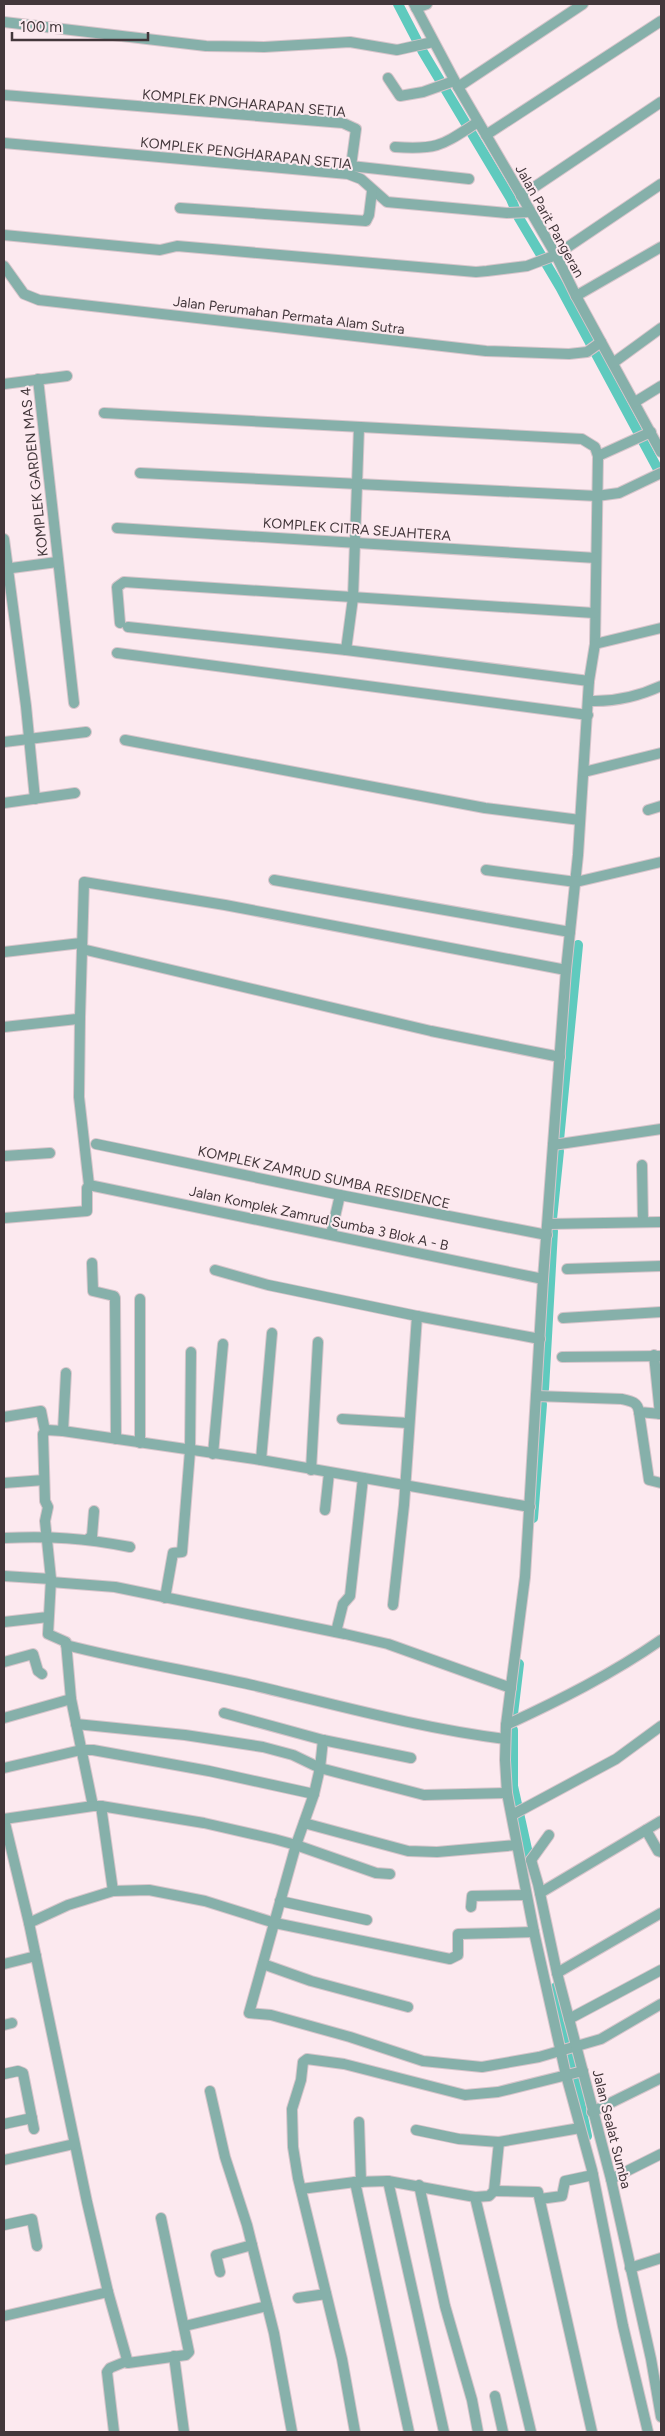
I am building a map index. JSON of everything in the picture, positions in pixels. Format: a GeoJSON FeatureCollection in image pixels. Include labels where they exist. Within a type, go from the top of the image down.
{"type":"FeatureCollection","features":[{"type":"Feature","properties":{"kind":"street"},"geometry":{"type":"LineString","coordinates":[[415,6],[426,4]]}},
{"type":"Feature","properties":{"kind":"street"},"geometry":{"type":"LineString","coordinates":[[388,78],[400,96],[454,84],[583,4]]}},
{"type":"Feature","properties":{"kind":"street","name":"Jalan Parit Pangeran"},"geometry":{"type":"LineString","coordinates":[[415,6],[431,43],[476,124],[486,135],[521,196],[528,212],[576,296],[599,344],[613,363],[635,402],[648,433],[661,451]]}},
{"type":"Feature","properties":{"kind":"street"},"geometry":{"type":"LineString","coordinates":[[486,135],[661,21]]}},
{"type":"Feature","properties":{"kind":"street"},"geometry":{"type":"LineString","coordinates":[[4,22],[206,46],[264,47],[350,42],[397,50],[431,43]]}},
{"type":"Feature","properties":{"kind":"street","name":"KOMPLEK PNGHARAPAN SETIA"},"geometry":{"type":"LineString","coordinates":[[4,95],[344,123],[356,129],[351,166],[469,179]]}},
{"type":"Feature","properties":{"kind":"street"},"geometry":{"type":"LineString","coordinates":[[521,196],[661,102]]}},
{"type":"Feature","properties":{"kind":"street"},"geometry":{"type":"LineString","coordinates":[[395,146],[420,148],[440,146],[476,124]]}},
{"type":"Feature","properties":{"kind":"street","name":"KOMPLEK PENGHARAPAN SETIA"},"geometry":{"type":"LineString","coordinates":[[4,143],[348,174],[361,179],[372,191],[387,202],[506,213],[528,212]]}},
{"type":"Feature","properties":{"kind":"street"},"geometry":{"type":"LineString","coordinates":[[4,235],[160,250],[177,246],[236,250],[476,272],[538,263],[554,256],[661,184]]}},
{"type":"Feature","properties":{"kind":"street"},"geometry":{"type":"LineString","coordinates":[[180,208],[366,221],[369,214],[372,191]]}},
{"type":"Feature","properties":{"kind":"street"},"geometry":{"type":"LineString","coordinates":[[576,296],[661,247]]}},
{"type":"Feature","properties":{"kind":"street","name":"Jalan Perumahan Permata Alam Sutra"},"geometry":{"type":"LineString","coordinates":[[4,266],[24,294],[39,300],[486,351],[569,354],[586,352],[599,344]]}},
{"type":"Feature","properties":{"kind":"street"},"geometry":{"type":"LineString","coordinates":[[613,363],[661,328]]}},
{"type":"Feature","properties":{"kind":"street"},"geometry":{"type":"LineString","coordinates":[[4,384],[67,376]]}},
{"type":"Feature","properties":{"kind":"street","name":"KOMPLEK GARDEN MAS 4"},"geometry":{"type":"LineString","coordinates":[[38,379],[74,702]]}},
{"type":"Feature","properties":{"kind":"street"},"geometry":{"type":"LineString","coordinates":[[635,402],[661,386]]}},
{"type":"Feature","properties":{"kind":"street"},"geometry":{"type":"LineString","coordinates":[[104,413],[582,439],[595,447],[598,456],[648,433]]}},
{"type":"Feature","properties":{"kind":"street"},"geometry":{"type":"LineString","coordinates":[[346,650],[353,598],[359,427]]}},
{"type":"Feature","properties":{"kind":"street","name":"Jalan Sealat Sumba"},"geometry":{"type":"LineString","coordinates":[[598,456],[595,644],[590,681],[576,882],[566,970],[543,1279],[525,1577],[505,1739],[507,1794],[517,1846],[540,1892],[556,1969],[569,2019],[568,2048],[575,2073],[592,2112],[611,2180],[660,2395],[661,2417]]}},
{"type":"Feature","properties":{"kind":"street"},"geometry":{"type":"LineString","coordinates":[[140,473],[597,496],[619,493],[661,473]]}},
{"type":"Feature","properties":{"kind":"street","name":"KOMPLEK CITRA SEJAHTERA"},"geometry":{"type":"LineString","coordinates":[[117,528],[596,558]]}},
{"type":"Feature","properties":{"kind":"street"},"geometry":{"type":"LineString","coordinates":[[4,539],[5,568],[29,738],[34,799]]}},
{"type":"Feature","properties":{"kind":"street"},"geometry":{"type":"LineString","coordinates":[[5,568],[57,562]]}},
{"type":"Feature","properties":{"kind":"street"},"geometry":{"type":"LineString","coordinates":[[590,681],[346,650],[124,625],[117,587],[124,582],[594,613]]}},
{"type":"Feature","properties":{"kind":"street"},"geometry":{"type":"LineString","coordinates":[[595,644],[661,628]]}},
{"type":"Feature","properties":{"kind":"street"},"geometry":{"type":"LineString","coordinates":[[117,654],[588,715]]}},
{"type":"Feature","properties":{"kind":"street"},"geometry":{"type":"LineString","coordinates":[[589,701],[612,702],[627,699],[661,686]]}},
{"type":"Feature","properties":{"kind":"street"},"geometry":{"type":"LineString","coordinates":[[4,742],[86,732]]}},
{"type":"Feature","properties":{"kind":"street"},"geometry":{"type":"LineString","coordinates":[[125,740],[484,808],[580,820]]}},
{"type":"Feature","properties":{"kind":"street"},"geometry":{"type":"LineString","coordinates":[[584,772],[661,753]]}},
{"type":"Feature","properties":{"kind":"street"},"geometry":{"type":"LineString","coordinates":[[4,803],[75,793]]}},
{"type":"Feature","properties":{"kind":"street"},"geometry":{"type":"LineString","coordinates":[[648,810],[661,806]]}},
{"type":"Feature","properties":{"kind":"street"},"geometry":{"type":"LineString","coordinates":[[486,870],[576,882],[661,862]]}},
{"type":"Feature","properties":{"kind":"street"},"geometry":{"type":"LineString","coordinates":[[274,880],[570,932]]}},
{"type":"Feature","properties":{"kind":"street"},"geometry":{"type":"LineString","coordinates":[[4,1218],[85,1213],[89,1185],[79,1097],[81,946],[84,882],[225,906],[566,970]]}},
{"type":"Feature","properties":{"kind":"street"},"geometry":{"type":"LineString","coordinates":[[4,952],[81,946],[413,1027],[560,1057]]}},
{"type":"Feature","properties":{"kind":"street"},"geometry":{"type":"LineString","coordinates":[[4,1027],[77,1019],[80,1016]]}},
{"type":"Feature","properties":{"kind":"street"},"geometry":{"type":"LineString","coordinates":[[553,1146],[661,1129]]}},
{"type":"Feature","properties":{"kind":"street","name":"KOMPLEK ZAMRUD SUMBA RESIDENCE"},"geometry":{"type":"LineString","coordinates":[[96,1144],[340,1195],[547,1235]]}},
{"type":"Feature","properties":{"kind":"street"},"geometry":{"type":"LineString","coordinates":[[4,1156],[50,1153]]}},
{"type":"Feature","properties":{"kind":"street"},"geometry":{"type":"LineString","coordinates":[[642,1166],[643,1222]]}},
{"type":"Feature","properties":{"kind":"street","name":"Jalan Komplek Zamrud Sumba 3 Blok A - B"},"geometry":{"type":"LineString","coordinates":[[89,1185],[543,1279]]}},
{"type":"Feature","properties":{"kind":"street"},"geometry":{"type":"LineString","coordinates":[[331,1234],[340,1195]]}},
{"type":"Feature","properties":{"kind":"street"},"geometry":{"type":"LineString","coordinates":[[548,1224],[661,1222]]}},
{"type":"Feature","properties":{"kind":"street"},"geometry":{"type":"LineString","coordinates":[[92,1263],[93,1291],[114,1296],[115,1298],[116,1439]]}},
{"type":"Feature","properties":{"kind":"street"},"geometry":{"type":"LineString","coordinates":[[567,1269],[661,1266]]}},
{"type":"Feature","properties":{"kind":"street"},"geometry":{"type":"LineString","coordinates":[[215,1270],[268,1285],[540,1339]]}},
{"type":"Feature","properties":{"kind":"street"},"geometry":{"type":"LineString","coordinates":[[140,1299],[140,1443]]}},
{"type":"Feature","properties":{"kind":"street"},"geometry":{"type":"LineString","coordinates":[[563,1318],[661,1312]]}},
{"type":"Feature","properties":{"kind":"street"},"geometry":{"type":"LineString","coordinates":[[393,1605],[405,1485],[417,1316]]}},
{"type":"Feature","properties":{"kind":"street"},"geometry":{"type":"LineString","coordinates":[[261,1460],[272,1333]]}},
{"type":"Feature","properties":{"kind":"street"},"geometry":{"type":"LineString","coordinates":[[311,1470],[318,1342]]}},
{"type":"Feature","properties":{"kind":"street"},"geometry":{"type":"LineString","coordinates":[[213,1454],[222,1344]]}},
{"type":"Feature","properties":{"kind":"street"},"geometry":{"type":"LineString","coordinates":[[165,1598],[173,1553],[182,1552],[190,1451],[191,1352]]}},
{"type":"Feature","properties":{"kind":"street"},"geometry":{"type":"LineString","coordinates":[[562,1357],[658,1356],[660,1414],[639,1412]]}},
{"type":"Feature","properties":{"kind":"street"},"geometry":{"type":"LineString","coordinates":[[63,1431],[66,1374]]}},
{"type":"Feature","properties":{"kind":"street"},"geometry":{"type":"LineString","coordinates":[[536,1396],[632,1401],[638,1406],[649,1480],[661,1483]]}},
{"type":"Feature","properties":{"kind":"street"},"geometry":{"type":"LineString","coordinates":[[4,1417],[41,1411],[45,1431],[44,1480],[45,1501],[48,1507],[45,1514],[51,1580],[48,1617],[49,1636],[64,1640],[66,1645],[76,1724],[81,1750],[97,1806],[113,1891]]}},
{"type":"Feature","properties":{"kind":"street"},"geometry":{"type":"LineString","coordinates":[[342,1419],[408,1423]]}},
{"type":"Feature","properties":{"kind":"street"},"geometry":{"type":"LineString","coordinates":[[45,1431],[63,1431],[261,1460],[530,1507]]}},
{"type":"Feature","properties":{"kind":"street"},"geometry":{"type":"LineString","coordinates":[[325,1510],[329,1473]]}},
{"type":"Feature","properties":{"kind":"street"},"geometry":{"type":"LineString","coordinates":[[336,1632],[343,1604],[350,1596],[363,1478]]}},
{"type":"Feature","properties":{"kind":"street"},"geometry":{"type":"LineString","coordinates":[[4,1483],[44,1480]]}},
{"type":"Feature","properties":{"kind":"street"},"geometry":{"type":"LineString","coordinates":[[88,1539],[92,1536],[94,1511]]}},
{"type":"Feature","properties":{"kind":"street"},"geometry":{"type":"LineString","coordinates":[[4,1538],[47,1536],[88,1539],[130,1547]]}},
{"type":"Feature","properties":{"kind":"street"},"geometry":{"type":"LineString","coordinates":[[4,1576],[96,1584],[336,1632],[388,1644],[511,1688]]}},
{"type":"Feature","properties":{"kind":"street"},"geometry":{"type":"LineString","coordinates":[[4,1622],[48,1617]]}},
{"type":"Feature","properties":{"kind":"street"},"geometry":{"type":"LineString","coordinates":[[506,1725],[620,1668],[661,1640]]}},
{"type":"Feature","properties":{"kind":"street"},"geometry":{"type":"LineString","coordinates":[[66,1645],[423,1726],[505,1739]]}},
{"type":"Feature","properties":{"kind":"street"},"geometry":{"type":"LineString","coordinates":[[4,1662],[33,1654],[38,1671],[42,1674]]}},
{"type":"Feature","properties":{"kind":"street"},"geometry":{"type":"LineString","coordinates":[[4,1718],[72,1699]]}},
{"type":"Feature","properties":{"kind":"street"},"geometry":{"type":"LineString","coordinates":[[224,1713],[323,1740],[411,1758]]}},
{"type":"Feature","properties":{"kind":"street"},"geometry":{"type":"LineString","coordinates":[[76,1724],[185,1735],[263,1747],[293,1755],[320,1768],[424,1794],[507,1794]]}},
{"type":"Feature","properties":{"kind":"street"},"geometry":{"type":"LineString","coordinates":[[512,1815],[616,1759],[661,1726]]}},
{"type":"Feature","properties":{"kind":"street"},"geometry":{"type":"LineString","coordinates":[[323,1740],[320,1768],[314,1794],[296,1845],[249,2013],[292,2021],[430,2062],[482,2067],[539,2057],[601,2039],[661,2004]]}},
{"type":"Feature","properties":{"kind":"street"},"geometry":{"type":"LineString","coordinates":[[4,1768],[81,1750],[209,1771],[314,1794]]}},
{"type":"Feature","properties":{"kind":"street"},"geometry":{"type":"LineString","coordinates":[[126,2359],[108,2292],[74,2144],[29,1923],[4,1819],[97,1806],[204,1823],[296,1845],[367,1870],[390,1874]]}},
{"type":"Feature","properties":{"kind":"street"},"geometry":{"type":"LineString","coordinates":[[540,1892],[661,1821]]}},
{"type":"Feature","properties":{"kind":"street"},"geometry":{"type":"LineString","coordinates":[[304,1823],[408,1851],[437,1852],[517,1846]]}},
{"type":"Feature","properties":{"kind":"street"},"geometry":{"type":"LineString","coordinates":[[646,1830],[661,1852]]}},
{"type":"Feature","properties":{"kind":"street"},"geometry":{"type":"LineString","coordinates":[[549,1836],[524,1858],[526,1895],[543,1968],[575,2073],[580,2128],[593,2175],[623,2326],[648,2432]]}},
{"type":"Feature","properties":{"kind":"street"},"geometry":{"type":"LineString","coordinates":[[29,1923],[51,1911],[113,1891],[127,1889],[165,1893],[205,1901],[275,1923],[450,1959],[458,1955],[458,1934],[534,1932]]}},
{"type":"Feature","properties":{"kind":"street"},"geometry":{"type":"LineString","coordinates":[[471,1907],[472,1896],[526,1895]]}},
{"type":"Feature","properties":{"kind":"street"},"geometry":{"type":"LineString","coordinates":[[280,1901],[367,1920]]}},
{"type":"Feature","properties":{"kind":"street"},"geometry":{"type":"LineString","coordinates":[[543,1968],[556,1969],[661,1913]]}},
{"type":"Feature","properties":{"kind":"street"},"geometry":{"type":"LineString","coordinates":[[4,1964],[36,1956]]}},
{"type":"Feature","properties":{"kind":"street"},"geometry":{"type":"LineString","coordinates":[[263,1964],[311,1981],[408,2007]]}},
{"type":"Feature","properties":{"kind":"street"},"geometry":{"type":"LineString","coordinates":[[569,2019],[661,1970]]}},
{"type":"Feature","properties":{"kind":"street"},"geometry":{"type":"LineString","coordinates":[[355,2432],[342,2359],[301,2189],[293,2147],[292,2109],[305,2060],[344,2064],[465,2095],[498,2092],[575,2073]]}},
{"type":"Feature","properties":{"kind":"street"},"geometry":{"type":"LineString","coordinates":[[4,2074],[18,2071],[23,2073],[34,2129]]}},
{"type":"Feature","properties":{"kind":"street"},"geometry":{"type":"LineString","coordinates":[[592,2112],[661,2078]]}},
{"type":"Feature","properties":{"kind":"street"},"geometry":{"type":"LineString","coordinates":[[210,2091],[225,2157],[252,2245],[276,2340],[292,2432]]}},
{"type":"Feature","properties":{"kind":"street"},"geometry":{"type":"LineString","coordinates":[[4,2124],[32,2118]]}},
{"type":"Feature","properties":{"kind":"street"},"geometry":{"type":"LineString","coordinates":[[359,2122],[358,2182],[409,2432]]}},
{"type":"Feature","properties":{"kind":"street"},"geometry":{"type":"LineString","coordinates":[[416,2130],[459,2139],[499,2142],[580,2128]]}},
{"type":"Feature","properties":{"kind":"street"},"geometry":{"type":"LineString","coordinates":[[301,2189],[358,2182],[388,2181],[419,2185],[475,2197],[489,2196],[494,2191],[499,2142]]}},
{"type":"Feature","properties":{"kind":"street"},"geometry":{"type":"LineString","coordinates":[[4,2160],[74,2144]]}},
{"type":"Feature","properties":{"kind":"street"},"geometry":{"type":"LineString","coordinates":[[611,2180],[661,2154]]}},
{"type":"Feature","properties":{"kind":"street"},"geometry":{"type":"LineString","coordinates":[[540,2200],[562,2196],[565,2181],[593,2175]]}},
{"type":"Feature","properties":{"kind":"street"},"geometry":{"type":"LineString","coordinates":[[388,2181],[444,2432]]}},
{"type":"Feature","properties":{"kind":"street"},"geometry":{"type":"LineString","coordinates":[[419,2185],[444,2306],[472,2400],[478,2432]]}},
{"type":"Feature","properties":{"kind":"street"},"geometry":{"type":"LineString","coordinates":[[494,2191],[538,2192],[546,2234],[568,2318],[592,2432]]}},
{"type":"Feature","properties":{"kind":"street"},"geometry":{"type":"LineString","coordinates":[[475,2197],[531,2432]]}},
{"type":"Feature","properties":{"kind":"street"},"geometry":{"type":"LineString","coordinates":[[114,2432],[107,2376],[110,2368],[126,2359],[186,2355],[189,2352],[161,2218]]}},
{"type":"Feature","properties":{"kind":"street"},"geometry":{"type":"LineString","coordinates":[[4,2225],[32,2219],[37,2246]]}},
{"type":"Feature","properties":{"kind":"street"},"geometry":{"type":"LineString","coordinates":[[220,2272],[216,2255],[252,2245]]}},
{"type":"Feature","properties":{"kind":"street"},"geometry":{"type":"LineString","coordinates":[[630,2268],[661,2258]]}},
{"type":"Feature","properties":{"kind":"street"},"geometry":{"type":"LineString","coordinates":[[4,2316],[108,2292]]}},
{"type":"Feature","properties":{"kind":"street"},"geometry":{"type":"LineString","coordinates":[[298,2298],[326,2294]]}},
{"type":"Feature","properties":{"kind":"street"},"geometry":{"type":"LineString","coordinates":[[185,2326],[266,2306]]}},
{"type":"Feature","properties":{"kind":"street"},"geometry":{"type":"LineString","coordinates":[[174,2356],[184,2432]]}},
{"type":"Feature","properties":{"kind":"street"},"geometry":{"type":"LineString","coordinates":[[496,2396],[503,2432]]}},
{"type":"Feature","properties":{"kind":"waterway"},"geometry":{"type":"LineString","coordinates":[[398,4],[423,52],[511,199],[519,218],[560,287],[661,475]]}},
{"type":"Feature","properties":{"kind":"waterway"},"geometry":{"type":"LineString","coordinates":[[559,1140],[578,945]]}},
{"type":"Feature","properties":{"kind":"waterway"},"geometry":{"type":"LineString","coordinates":[[552,1219],[559,1151]]}},
{"type":"Feature","properties":{"kind":"waterway"},"geometry":{"type":"LineString","coordinates":[[544,1389],[553,1231]]}},
{"type":"Feature","properties":{"kind":"waterway"},"geometry":{"type":"LineString","coordinates":[[533,1518],[542,1404]]}},
{"type":"Feature","properties":{"kind":"waterway"},"geometry":{"type":"LineString","coordinates":[[513,1714],[519,1664]]}},
{"type":"Feature","properties":{"kind":"waterway"},"geometry":{"type":"LineString","coordinates":[[513,1730],[513,1786],[531,1867]]}},
{"type":"Feature","properties":{"kind":"waterway"},"geometry":{"type":"LineString","coordinates":[[556,1987],[587,2136]]}}]}
